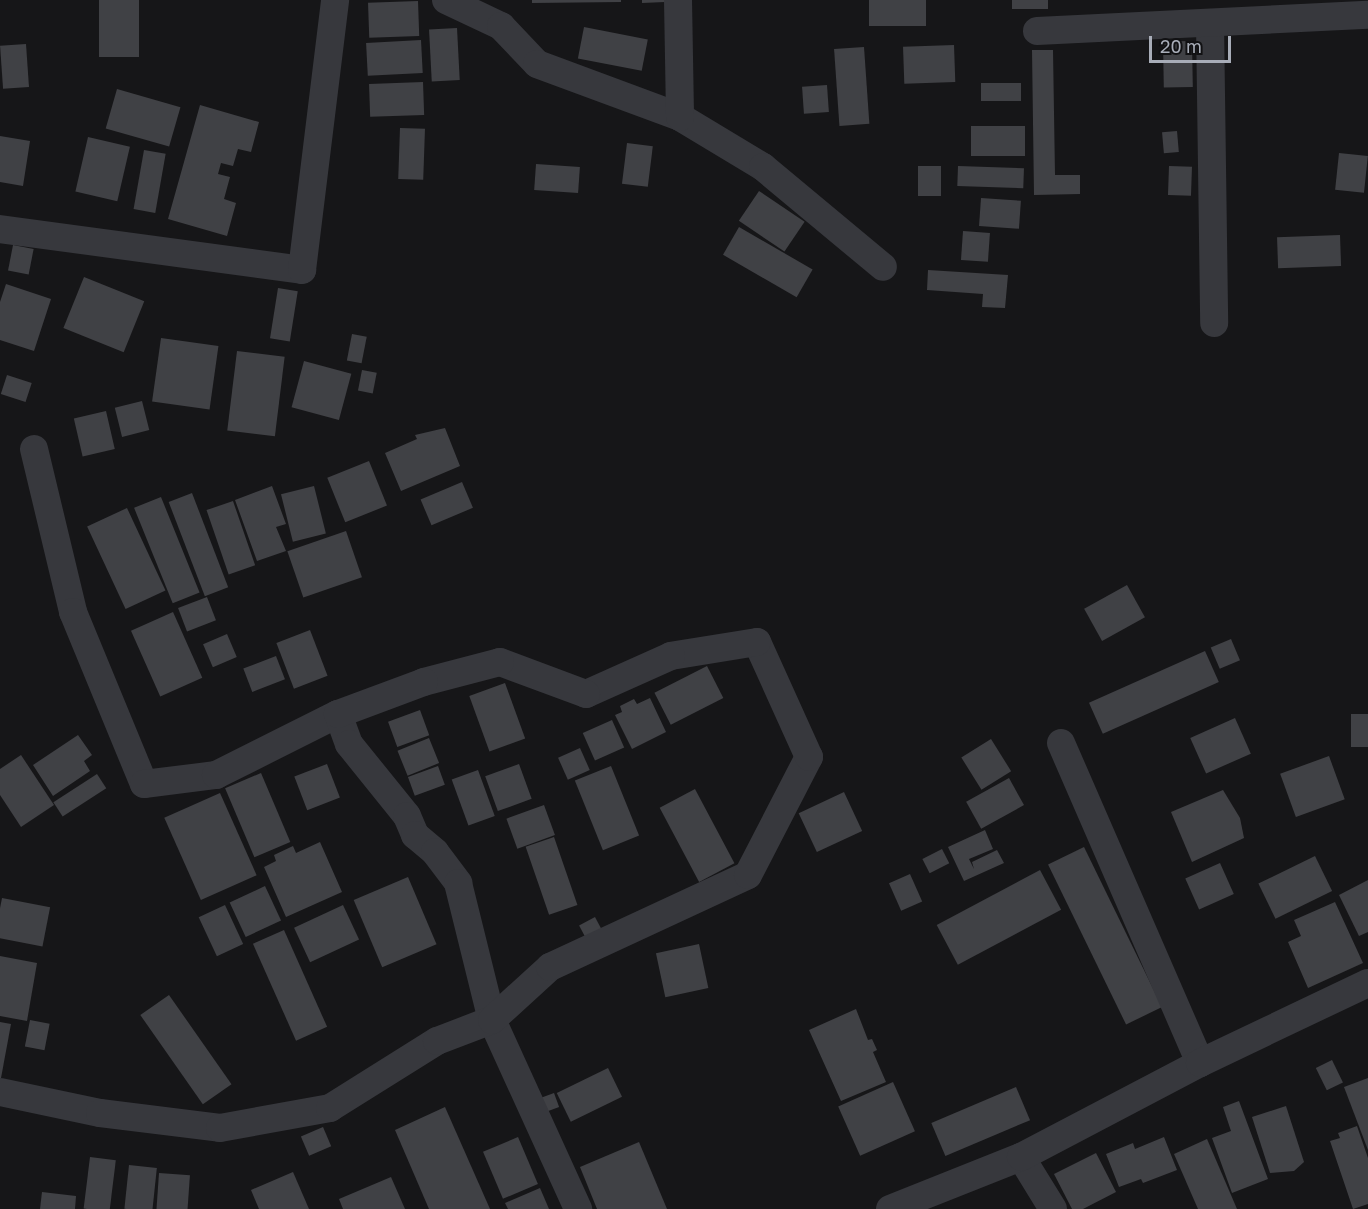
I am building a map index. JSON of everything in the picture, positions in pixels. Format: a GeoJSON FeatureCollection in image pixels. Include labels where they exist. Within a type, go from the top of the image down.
{"type":"FeatureCollection","features":[{"type":"Feature","properties":{"kind":"street"},"geometry":{"type":"LineString","coordinates":[[0,230],[302,270],[335,0]]}},
{"type":"Feature","properties":{"kind":"street"},"geometry":{"type":"LineString","coordinates":[[446,0],[501,26],[537,64],[680,117],[763,167],[883,267]]}},
{"type":"Feature","properties":{"kind":"street"},"geometry":{"type":"LineString","coordinates":[[678,0],[680,117]]}},
{"type":"Feature","properties":{"kind":"street"},"geometry":{"type":"LineString","coordinates":[[1037,31],[1368,15]]}},
{"type":"Feature","properties":{"kind":"street"},"geometry":{"type":"LineString","coordinates":[[1209,22],[1214,323]]}},
{"type":"Feature","properties":{"kind":"street"},"geometry":{"type":"LineString","coordinates":[[0,1092],[100,1113],[220,1128],[330,1108],[437,1041],[492,1020],[550,967],[748,875],[809,758],[757,642],[671,656],[586,694],[500,662],[424,682],[338,714],[216,775],[144,784],[73,612],[33,449]]}},
{"type":"Feature","properties":{"kind":"street"},"geometry":{"type":"LineString","coordinates":[[338,714],[349,744],[407,816],[415,835],[435,852],[458,883],[492,1020],[578,1209]]}},
{"type":"Feature","properties":{"kind":"street"},"geometry":{"type":"LineString","coordinates":[[1060,742],[1200,1063]]}},
{"type":"Feature","properties":{"kind":"street"},"geometry":{"type":"LineString","coordinates":[[890,1209],[1021,1157],[1200,1063],[1368,983]]}},
{"type":"Feature","properties":{"kind":"street"},"geometry":{"type":"LineString","coordinates":[[1021,1157],[1053,1209]]}},
{"type":"Feature","properties":{"kind":"building"},"geometry":{"type":"Polygon","coordinates":[[[99,0],[139,0],[139,57],[99,57],[99,0]]]}},
{"type":"Feature","properties":{"kind":"building"},"geometry":{"type":"Polygon","coordinates":[[[532,0],[621,0],[621,2],[532,3],[532,0]]]}},
{"type":"Feature","properties":{"kind":"building"},"geometry":{"type":"Polygon","coordinates":[[[642,0],[665,0],[665,2],[642,3],[642,0]]]}},
{"type":"Feature","properties":{"kind":"building"},"geometry":{"type":"Polygon","coordinates":[[[869,0],[926,0],[926,26],[869,26],[869,0]]]}},
{"type":"Feature","properties":{"kind":"building"},"geometry":{"type":"Polygon","coordinates":[[[1012,0],[1048,0],[1048,9],[1012,9],[1012,0]]]}},
{"type":"Feature","properties":{"kind":"building"},"geometry":{"type":"Polygon","coordinates":[[[418,1],[419,36],[369,38],[368,3],[418,1]]]}},
{"type":"Feature","properties":{"kind":"building"},"geometry":{"type":"Polygon","coordinates":[[[584,27],[648,39],[642,71],[578,58],[584,27]]]}},
{"type":"Feature","properties":{"kind":"building"},"geometry":{"type":"Polygon","coordinates":[[[457,28],[460,80],[432,81],[429,29],[457,28]]]}},
{"type":"Feature","properties":{"kind":"building"},"geometry":{"type":"Polygon","coordinates":[[[421,40],[423,73],[368,76],[366,43],[421,40]]]}},
{"type":"Feature","properties":{"kind":"building"},"geometry":{"type":"Polygon","coordinates":[[[1192,41],[1193,87],[1164,87],[1163,42],[1192,41]]]}},
{"type":"Feature","properties":{"kind":"building"},"geometry":{"type":"Polygon","coordinates":[[[26,44],[29,87],[3,89],[0,46],[26,44]]]}},
{"type":"Feature","properties":{"kind":"building"},"geometry":{"type":"Polygon","coordinates":[[[954,45],[955,82],[904,84],[903,47],[954,45]]]}},
{"type":"Feature","properties":{"kind":"building"},"geometry":{"type":"Polygon","coordinates":[[[864,47],[869,124],[839,126],[834,49],[864,47]]]}},
{"type":"Feature","properties":{"kind":"building"},"geometry":{"type":"Polygon","coordinates":[[[1032,50],[1053,50],[1055,175],[1080,175],[1080,194],[1034,195],[1032,50]]]}},
{"type":"Feature","properties":{"kind":"building"},"geometry":{"type":"Polygon","coordinates":[[[423,82],[424,115],[370,117],[369,84],[423,82]]]}},
{"type":"Feature","properties":{"kind":"building"},"geometry":{"type":"Polygon","coordinates":[[[981,83],[1021,83],[1021,101],[981,101],[981,83]]]}},
{"type":"Feature","properties":{"kind":"building"},"geometry":{"type":"Polygon","coordinates":[[[827,85],[829,112],[804,114],[802,87],[827,85]]]}},
{"type":"Feature","properties":{"kind":"building"},"geometry":{"type":"Polygon","coordinates":[[[117,89],[180,107],[169,147],[106,128],[117,89]]]}},
{"type":"Feature","properties":{"kind":"building"},"geometry":{"type":"Polygon","coordinates":[[[200,105],[259,122],[251,152],[238,149],[233,166],[221,163],[218,174],[230,177],[224,199],[236,203],[227,236],[168,219],[200,105]]]}},
{"type":"Feature","properties":{"kind":"building"},"geometry":{"type":"Polygon","coordinates":[[[971,126],[1025,126],[1025,156],[971,156],[971,126]]]}},
{"type":"Feature","properties":{"kind":"building"},"geometry":{"type":"Polygon","coordinates":[[[400,128],[425,129],[423,180],[398,179],[400,128]]]}},
{"type":"Feature","properties":{"kind":"building"},"geometry":{"type":"Polygon","coordinates":[[[1177,131],[1179,152],[1164,153],[1162,132],[1177,131]]]}},
{"type":"Feature","properties":{"kind":"building"},"geometry":{"type":"Polygon","coordinates":[[[0,136],[30,141],[23,186],[0,182],[0,136]]]}},
{"type":"Feature","properties":{"kind":"building"},"geometry":{"type":"Polygon","coordinates":[[[88,137],[130,147],[117,201],[75,192],[88,137]]]}},
{"type":"Feature","properties":{"kind":"building"},"geometry":{"type":"Polygon","coordinates":[[[627,143],[653,146],[648,187],[622,184],[627,143]]]}},
{"type":"Feature","properties":{"kind":"building"},"geometry":{"type":"Polygon","coordinates":[[[144,150],[166,154],[155,213],[134,209],[144,150]]]}},
{"type":"Feature","properties":{"kind":"building"},"geometry":{"type":"Polygon","coordinates":[[[1339,153],[1368,156],[1364,193],[1335,190],[1339,153]]]}},
{"type":"Feature","properties":{"kind":"building"},"geometry":{"type":"Polygon","coordinates":[[[536,164],[580,167],[578,193],[534,190],[536,164]]]}},
{"type":"Feature","properties":{"kind":"building"},"geometry":{"type":"Polygon","coordinates":[[[918,166],[941,166],[941,196],[918,196],[918,166]]]}},
{"type":"Feature","properties":{"kind":"building"},"geometry":{"type":"Polygon","coordinates":[[[958,166],[1024,168],[1023,188],[957,186],[958,166]]]}},
{"type":"Feature","properties":{"kind":"building"},"geometry":{"type":"Polygon","coordinates":[[[1169,166],[1192,167],[1191,196],[1168,195],[1169,166]]]}},
{"type":"Feature","properties":{"kind":"building"},"geometry":{"type":"Polygon","coordinates":[[[759,191],[805,222],[784,252],[739,221],[759,191]]]}},
{"type":"Feature","properties":{"kind":"building"},"geometry":{"type":"Polygon","coordinates":[[[981,198],[1021,201],[1019,229],[979,226],[981,198]]]}},
{"type":"Feature","properties":{"kind":"building"},"geometry":{"type":"Polygon","coordinates":[[[739,227],[813,269],[797,297],[723,255],[739,227]]]}},
{"type":"Feature","properties":{"kind":"building"},"geometry":{"type":"Polygon","coordinates":[[[963,231],[990,233],[988,262],[961,260],[963,231]]]}},
{"type":"Feature","properties":{"kind":"building"},"geometry":{"type":"Polygon","coordinates":[[[1340,235],[1341,266],[1278,268],[1277,237],[1340,235]]]}},
{"type":"Feature","properties":{"kind":"building"},"geometry":{"type":"Polygon","coordinates":[[[13,245],[34,249],[29,275],[8,271],[13,245]]]}},
{"type":"Feature","properties":{"kind":"building"},"geometry":{"type":"Polygon","coordinates":[[[928,270],[1008,275],[1005,308],[982,307],[983,294],[927,290],[928,270]]]}},
{"type":"Feature","properties":{"kind":"building"},"geometry":{"type":"Polygon","coordinates":[[[84,277],[144,301],[124,352],[63,328],[84,277]]]}},
{"type":"Feature","properties":{"kind":"building"},"geometry":{"type":"Polygon","coordinates":[[[6,284],[51,299],[34,351],[0,340],[0,302],[6,284]]]}},
{"type":"Feature","properties":{"kind":"building"},"geometry":{"type":"Polygon","coordinates":[[[278,288],[298,291],[290,342],[270,338],[278,288]]]}},
{"type":"Feature","properties":{"kind":"building"},"geometry":{"type":"Polygon","coordinates":[[[352,334],[367,337],[362,363],[347,361],[352,334]]]}},
{"type":"Feature","properties":{"kind":"building"},"geometry":{"type":"Polygon","coordinates":[[[161,338],[218,346],[210,409],[152,401],[161,338]]]}},
{"type":"Feature","properties":{"kind":"building"},"geometry":{"type":"Polygon","coordinates":[[[237,351],[285,357],[275,436],[227,430],[237,351]]]}},
{"type":"Feature","properties":{"kind":"building"},"geometry":{"type":"Polygon","coordinates":[[[304,361],[351,374],[339,420],[292,407],[304,361]]]}},
{"type":"Feature","properties":{"kind":"building"},"geometry":{"type":"Polygon","coordinates":[[[362,370],[377,373],[373,393],[358,391],[362,370]]]}},
{"type":"Feature","properties":{"kind":"building"},"geometry":{"type":"Polygon","coordinates":[[[7,375],[32,383],[26,402],[1,394],[7,375]]]}},
{"type":"Feature","properties":{"kind":"building"},"geometry":{"type":"Polygon","coordinates":[[[142,401],[149,430],[122,437],[115,408],[142,401]]]}},
{"type":"Feature","properties":{"kind":"building"},"geometry":{"type":"Polygon","coordinates":[[[106,411],[115,449],[83,456],[74,418],[106,411]]]}},
{"type":"Feature","properties":{"kind":"building"},"geometry":{"type":"Polygon","coordinates":[[[445,428],[460,466],[401,491],[385,453],[417,439],[415,435],[445,428]]]}},
{"type":"Feature","properties":{"kind":"building"},"geometry":{"type":"Polygon","coordinates":[[[369,461],[387,506],[345,522],[327,478],[369,461]]]}},
{"type":"Feature","properties":{"kind":"building"},"geometry":{"type":"Polygon","coordinates":[[[462,482],[473,508],[432,525],[421,500],[462,482]]]}},
{"type":"Feature","properties":{"kind":"building"},"geometry":{"type":"Polygon","coordinates":[[[272,486],[286,524],[276,527],[286,551],[257,561],[235,500],[272,486]]]}},
{"type":"Feature","properties":{"kind":"building"},"geometry":{"type":"Polygon","coordinates":[[[314,486],[326,534],[293,542],[281,494],[314,486]]]}},
{"type":"Feature","properties":{"kind":"building"},"geometry":{"type":"Polygon","coordinates":[[[192,493],[228,587],[205,596],[169,502],[192,493]]]}},
{"type":"Feature","properties":{"kind":"building"},"geometry":{"type":"Polygon","coordinates":[[[161,497],[200,592],[173,603],[134,508],[161,497]]]}},
{"type":"Feature","properties":{"kind":"building"},"geometry":{"type":"Polygon","coordinates":[[[233,501],[255,565],[229,574],[207,510],[233,501]]]}},
{"type":"Feature","properties":{"kind":"building"},"geometry":{"type":"Polygon","coordinates":[[[127,508],[165,590],[126,609],[87,527],[127,508]]]}},
{"type":"Feature","properties":{"kind":"building"},"geometry":{"type":"Polygon","coordinates":[[[346,531],[362,577],[303,598],[287,551],[346,531]]]}},
{"type":"Feature","properties":{"kind":"building"},"geometry":{"type":"Polygon","coordinates":[[[1127,585],[1145,617],[1102,641],[1084,609],[1127,585]]]}},
{"type":"Feature","properties":{"kind":"building"},"geometry":{"type":"Polygon","coordinates":[[[207,597],[216,620],[187,631],[178,608],[207,597]]]}},
{"type":"Feature","properties":{"kind":"building"},"geometry":{"type":"Polygon","coordinates":[[[173,612],[202,678],[160,696],[131,631],[173,612]]]}},
{"type":"Feature","properties":{"kind":"building"},"geometry":{"type":"Polygon","coordinates":[[[310,630],[328,676],[294,689],[276,643],[310,630]]]}},
{"type":"Feature","properties":{"kind":"building"},"geometry":{"type":"Polygon","coordinates":[[[227,634],[237,657],[213,667],[203,644],[227,634]]]}},
{"type":"Feature","properties":{"kind":"building"},"geometry":{"type":"Polygon","coordinates":[[[1231,639],[1240,660],[1220,669],[1211,648],[1231,639]]]}},
{"type":"Feature","properties":{"kind":"building"},"geometry":{"type":"Polygon","coordinates":[[[1205,651],[1219,682],[1103,734],[1089,703],[1205,651]]]}},
{"type":"Feature","properties":{"kind":"building"},"geometry":{"type":"Polygon","coordinates":[[[276,656],[285,679],[252,692],[243,669],[276,656]]]}},
{"type":"Feature","properties":{"kind":"building"},"geometry":{"type":"Polygon","coordinates":[[[707,666],[723,698],[671,725],[654,693],[707,666]]]}},
{"type":"Feature","properties":{"kind":"building"},"geometry":{"type":"Polygon","coordinates":[[[505,683],[525,738],[489,751],[469,696],[505,683]]]}},
{"type":"Feature","properties":{"kind":"building"},"geometry":{"type":"Polygon","coordinates":[[[650,698],[666,732],[632,749],[615,715],[622,712],[620,706],[634,699],[637,704],[650,698]]]}},
{"type":"Feature","properties":{"kind":"building"},"geometry":{"type":"Polygon","coordinates":[[[420,710],[429,735],[397,747],[388,722],[420,710]]]}},
{"type":"Feature","properties":{"kind":"building"},"geometry":{"type":"Polygon","coordinates":[[[1351,714],[1368,714],[1368,747],[1351,747],[1351,714]]]}},
{"type":"Feature","properties":{"kind":"building"},"geometry":{"type":"Polygon","coordinates":[[[1235,718],[1251,754],[1206,774],[1190,738],[1235,718]]]}},
{"type":"Feature","properties":{"kind":"building"},"geometry":{"type":"Polygon","coordinates":[[[612,720],[624,747],[595,760],[583,733],[612,720]]]}},
{"type":"Feature","properties":{"kind":"building"},"geometry":{"type":"Polygon","coordinates":[[[78,735],[92,755],[84,761],[90,771],[53,796],[33,765],[78,735]]]}},
{"type":"Feature","properties":{"kind":"building"},"geometry":{"type":"Polygon","coordinates":[[[429,738],[439,763],[408,776],[397,751],[429,738]]]}},
{"type":"Feature","properties":{"kind":"building"},"geometry":{"type":"Polygon","coordinates":[[[991,739],[1011,771],[981,790],[961,758],[991,739]]]}},
{"type":"Feature","properties":{"kind":"building"},"geometry":{"type":"Polygon","coordinates":[[[580,748],[590,770],[568,780],[558,758],[580,748]]]}},
{"type":"Feature","properties":{"kind":"building"},"geometry":{"type":"Polygon","coordinates":[[[21,755],[54,805],[21,827],[0,795],[0,769],[21,755]]]}},
{"type":"Feature","properties":{"kind":"building"},"geometry":{"type":"Polygon","coordinates":[[[1329,756],[1345,799],[1296,817],[1280,774],[1329,756]]]}},
{"type":"Feature","properties":{"kind":"building"},"geometry":{"type":"Polygon","coordinates":[[[327,764],[340,798],[307,810],[294,777],[327,764]]]}},
{"type":"Feature","properties":{"kind":"building"},"geometry":{"type":"Polygon","coordinates":[[[519,764],[532,799],[498,811],[485,776],[519,764]]]}},
{"type":"Feature","properties":{"kind":"building"},"geometry":{"type":"Polygon","coordinates":[[[438,766],[445,785],[415,796],[408,777],[438,766]]]}},
{"type":"Feature","properties":{"kind":"building"},"geometry":{"type":"Polygon","coordinates":[[[611,766],[639,836],[603,850],[575,781],[611,766]]]}},
{"type":"Feature","properties":{"kind":"building"},"geometry":{"type":"Polygon","coordinates":[[[478,770],[495,816],[468,826],[452,780],[478,770]]]}},
{"type":"Feature","properties":{"kind":"building"},"geometry":{"type":"Polygon","coordinates":[[[261,773],[290,842],[254,857],[225,788],[261,773]]]}},
{"type":"Feature","properties":{"kind":"building"},"geometry":{"type":"Polygon","coordinates":[[[97,774],[106,788],[63,817],[53,802],[97,774]]]}},
{"type":"Feature","properties":{"kind":"building"},"geometry":{"type":"Polygon","coordinates":[[[1009,778],[1024,805],[981,829],[966,802],[1009,778]]]}},
{"type":"Feature","properties":{"kind":"building"},"geometry":{"type":"Polygon","coordinates":[[[695,789],[734,863],[699,882],[660,808],[695,789]]]}},
{"type":"Feature","properties":{"kind":"building"},"geometry":{"type":"Polygon","coordinates":[[[1223,790],[1240,818],[1244,838],[1192,862],[1171,812],[1223,790]]]}},
{"type":"Feature","properties":{"kind":"building"},"geometry":{"type":"Polygon","coordinates":[[[844,792],[862,831],[817,852],[799,813],[844,792]]]}},
{"type":"Feature","properties":{"kind":"building"},"geometry":{"type":"Polygon","coordinates":[[[220,793],[257,875],[201,900],[164,818],[220,793]]]}},
{"type":"Feature","properties":{"kind":"building"},"geometry":{"type":"Polygon","coordinates":[[[544,805],[555,835],[517,849],[506,819],[544,805]]]}},
{"type":"Feature","properties":{"kind":"building"},"geometry":{"type":"Polygon","coordinates":[[[985,830],[993,849],[969,859],[974,869],[972,862],[997,850],[1004,863],[964,881],[948,847],[985,830]]]}},
{"type":"Feature","properties":{"kind":"building"},"geometry":{"type":"Polygon","coordinates":[[[554,837],[577,905],[549,915],[526,847],[554,837]]]}},
{"type":"Feature","properties":{"kind":"building"},"geometry":{"type":"Polygon","coordinates":[[[320,842],[342,892],[286,917],[264,867],[276,861],[274,855],[293,846],[296,853],[320,842]]]}},
{"type":"Feature","properties":{"kind":"building"},"geometry":{"type":"Polygon","coordinates":[[[1084,847],[1162,1007],[1126,1025],[1048,865],[1084,847]]]}},
{"type":"Feature","properties":{"kind":"building"},"geometry":{"type":"Polygon","coordinates":[[[942,849],[949,863],[930,873],[922,859],[942,849]]]}},
{"type":"Feature","properties":{"kind":"building"},"geometry":{"type":"Polygon","coordinates":[[[1315,856],[1332,891],[1275,919],[1258,884],[1315,856]]]}},
{"type":"Feature","properties":{"kind":"building"},"geometry":{"type":"Polygon","coordinates":[[[1220,863],[1234,894],[1199,910],[1185,878],[1220,863]]]}},
{"type":"Feature","properties":{"kind":"building"},"geometry":{"type":"Polygon","coordinates":[[[1040,870],[1061,910],[958,965],[937,925],[1040,870]]]}},
{"type":"Feature","properties":{"kind":"building"},"geometry":{"type":"Polygon","coordinates":[[[910,874],[922,901],[901,911],[889,883],[910,874]]]}},
{"type":"Feature","properties":{"kind":"building"},"geometry":{"type":"Polygon","coordinates":[[[408,877],[437,944],[382,967],[354,900],[408,877]]]}},
{"type":"Feature","properties":{"kind":"building"},"geometry":{"type":"Polygon","coordinates":[[[1368,880],[1368,932],[1359,936],[1339,895],[1368,880]]]}},
{"type":"Feature","properties":{"kind":"building"},"geometry":{"type":"Polygon","coordinates":[[[265,886],[281,920],[246,937],[230,902],[265,886]]]}},
{"type":"Feature","properties":{"kind":"building"},"geometry":{"type":"Polygon","coordinates":[[[2,898],[50,907],[42,947],[0,938],[2,898]]]}},
{"type":"Feature","properties":{"kind":"building"},"geometry":{"type":"Polygon","coordinates":[[[1335,902],[1363,963],[1308,988],[1288,942],[1301,936],[1294,920],[1335,902]]]}},
{"type":"Feature","properties":{"kind":"building"},"geometry":{"type":"Polygon","coordinates":[[[225,905],[243,944],[217,956],[199,917],[225,905]]]}},
{"type":"Feature","properties":{"kind":"building"},"geometry":{"type":"Polygon","coordinates":[[[343,905],[359,939],[310,962],[294,928],[343,905]]]}},
{"type":"Feature","properties":{"kind":"building"},"geometry":{"type":"Polygon","coordinates":[[[595,917],[603,932],[587,940],[579,925],[595,917]]]}},
{"type":"Feature","properties":{"kind":"building"},"geometry":{"type":"Polygon","coordinates":[[[284,930],[327,1027],[296,1041],[253,944],[284,930]]]}},
{"type":"Feature","properties":{"kind":"building"},"geometry":{"type":"Polygon","coordinates":[[[699,944],[708,988],[665,997],[656,953],[699,944]]]}},
{"type":"Feature","properties":{"kind":"building"},"geometry":{"type":"Polygon","coordinates":[[[0,956],[37,963],[27,1021],[0,1016],[0,956]]]}},
{"type":"Feature","properties":{"kind":"building"},"geometry":{"type":"Polygon","coordinates":[[[169,995],[232,1084],[203,1104],[140,1015],[169,995]]]}},
{"type":"Feature","properties":{"kind":"building"},"geometry":{"type":"Polygon","coordinates":[[[856,1009],[868,1040],[872,1039],[877,1050],[873,1052],[886,1082],[841,1101],[809,1030],[856,1009]]]}},
{"type":"Feature","properties":{"kind":"building"},"geometry":{"type":"Polygon","coordinates":[[[30,1020],[50,1024],[44,1050],[25,1047],[30,1020]]]}},
{"type":"Feature","properties":{"kind":"building"},"geometry":{"type":"Polygon","coordinates":[[[0,1022],[11,1024],[1,1078],[0,1078],[0,1022]]]}},
{"type":"Feature","properties":{"kind":"building"},"geometry":{"type":"Polygon","coordinates":[[[1332,1060],[1343,1082],[1327,1090],[1316,1068],[1332,1060]]]}},
{"type":"Feature","properties":{"kind":"building"},"geometry":{"type":"Polygon","coordinates":[[[608,1068],[622,1097],[571,1122],[557,1093],[608,1068]]]}},
{"type":"Feature","properties":{"kind":"building"},"geometry":{"type":"Polygon","coordinates":[[[1368,1078],[1368,1150],[1344,1087],[1368,1078]]]}},
{"type":"Feature","properties":{"kind":"building"},"geometry":{"type":"Polygon","coordinates":[[[893,1082],[915,1131],[860,1156],[838,1106],[893,1082]]]}},
{"type":"Feature","properties":{"kind":"building"},"geometry":{"type":"Polygon","coordinates":[[[1016,1087],[1030,1120],[945,1156],[931,1123],[1016,1087]]]}},
{"type":"Feature","properties":{"kind":"building"},"geometry":{"type":"Polygon","coordinates":[[[554,1093],[559,1107],[547,1112],[542,1097],[554,1093]]]}},
{"type":"Feature","properties":{"kind":"building"},"geometry":{"type":"Polygon","coordinates":[[[1239,1101],[1268,1179],[1232,1193],[1212,1138],[1231,1131],[1223,1107],[1239,1101]]]}},
{"type":"Feature","properties":{"kind":"building"},"geometry":{"type":"Polygon","coordinates":[[[1286,1106],[1304,1162],[1294,1171],[1270,1173],[1252,1117],[1286,1106]]]}},
{"type":"Feature","properties":{"kind":"building"},"geometry":{"type":"Polygon","coordinates":[[[445,1107],[490,1209],[429,1209],[395,1130],[445,1107]]]}},
{"type":"Feature","properties":{"kind":"building"},"geometry":{"type":"Polygon","coordinates":[[[1357,1126],[1368,1158],[1368,1204],[1353,1209],[1330,1141],[1340,1138],[1338,1133],[1357,1126]]]}},
{"type":"Feature","properties":{"kind":"building"},"geometry":{"type":"Polygon","coordinates":[[[323,1127],[331,1146],[309,1156],[301,1136],[323,1127]]]}},
{"type":"Feature","properties":{"kind":"building"},"geometry":{"type":"Polygon","coordinates":[[[518,1137],[538,1184],[503,1199],[483,1152],[518,1137]]]}},
{"type":"Feature","properties":{"kind":"building"},"geometry":{"type":"Polygon","coordinates":[[[1164,1137],[1177,1170],[1143,1183],[1141,1179],[1119,1187],[1106,1154],[1133,1143],[1135,1149],[1164,1137]]]}},
{"type":"Feature","properties":{"kind":"building"},"geometry":{"type":"Polygon","coordinates":[[[1207,1139],[1237,1209],[1198,1209],[1174,1154],[1207,1139]]]}},
{"type":"Feature","properties":{"kind":"building"},"geometry":{"type":"Polygon","coordinates":[[[639,1142],[667,1209],[597,1209],[580,1167],[639,1142]]]}},
{"type":"Feature","properties":{"kind":"building"},"geometry":{"type":"Polygon","coordinates":[[[1096,1153],[1116,1192],[1083,1209],[1072,1209],[1054,1174],[1096,1153]]]}},
{"type":"Feature","properties":{"kind":"building"},"geometry":{"type":"Polygon","coordinates":[[[90,1157],[116,1160],[110,1209],[84,1209],[90,1157]]]}},
{"type":"Feature","properties":{"kind":"building"},"geometry":{"type":"Polygon","coordinates":[[[129,1165],[157,1168],[153,1209],[124,1209],[129,1165]]]}},
{"type":"Feature","properties":{"kind":"building"},"geometry":{"type":"Polygon","coordinates":[[[293,1172],[309,1209],[259,1209],[251,1190],[293,1172]]]}},
{"type":"Feature","properties":{"kind":"building"},"geometry":{"type":"Polygon","coordinates":[[[159,1173],[190,1175],[188,1209],[156,1209],[159,1173]]]}},
{"type":"Feature","properties":{"kind":"building"},"geometry":{"type":"Polygon","coordinates":[[[391,1177],[405,1209],[343,1209],[339,1199],[391,1177]]]}},
{"type":"Feature","properties":{"kind":"building"},"geometry":{"type":"Polygon","coordinates":[[[540,1188],[549,1209],[508,1209],[505,1203],[540,1188]]]}},
{"type":"Feature","properties":{"kind":"building"},"geometry":{"type":"Polygon","coordinates":[[[42,1192],[76,1196],[75,1209],[40,1209],[42,1192]]]}}]}
